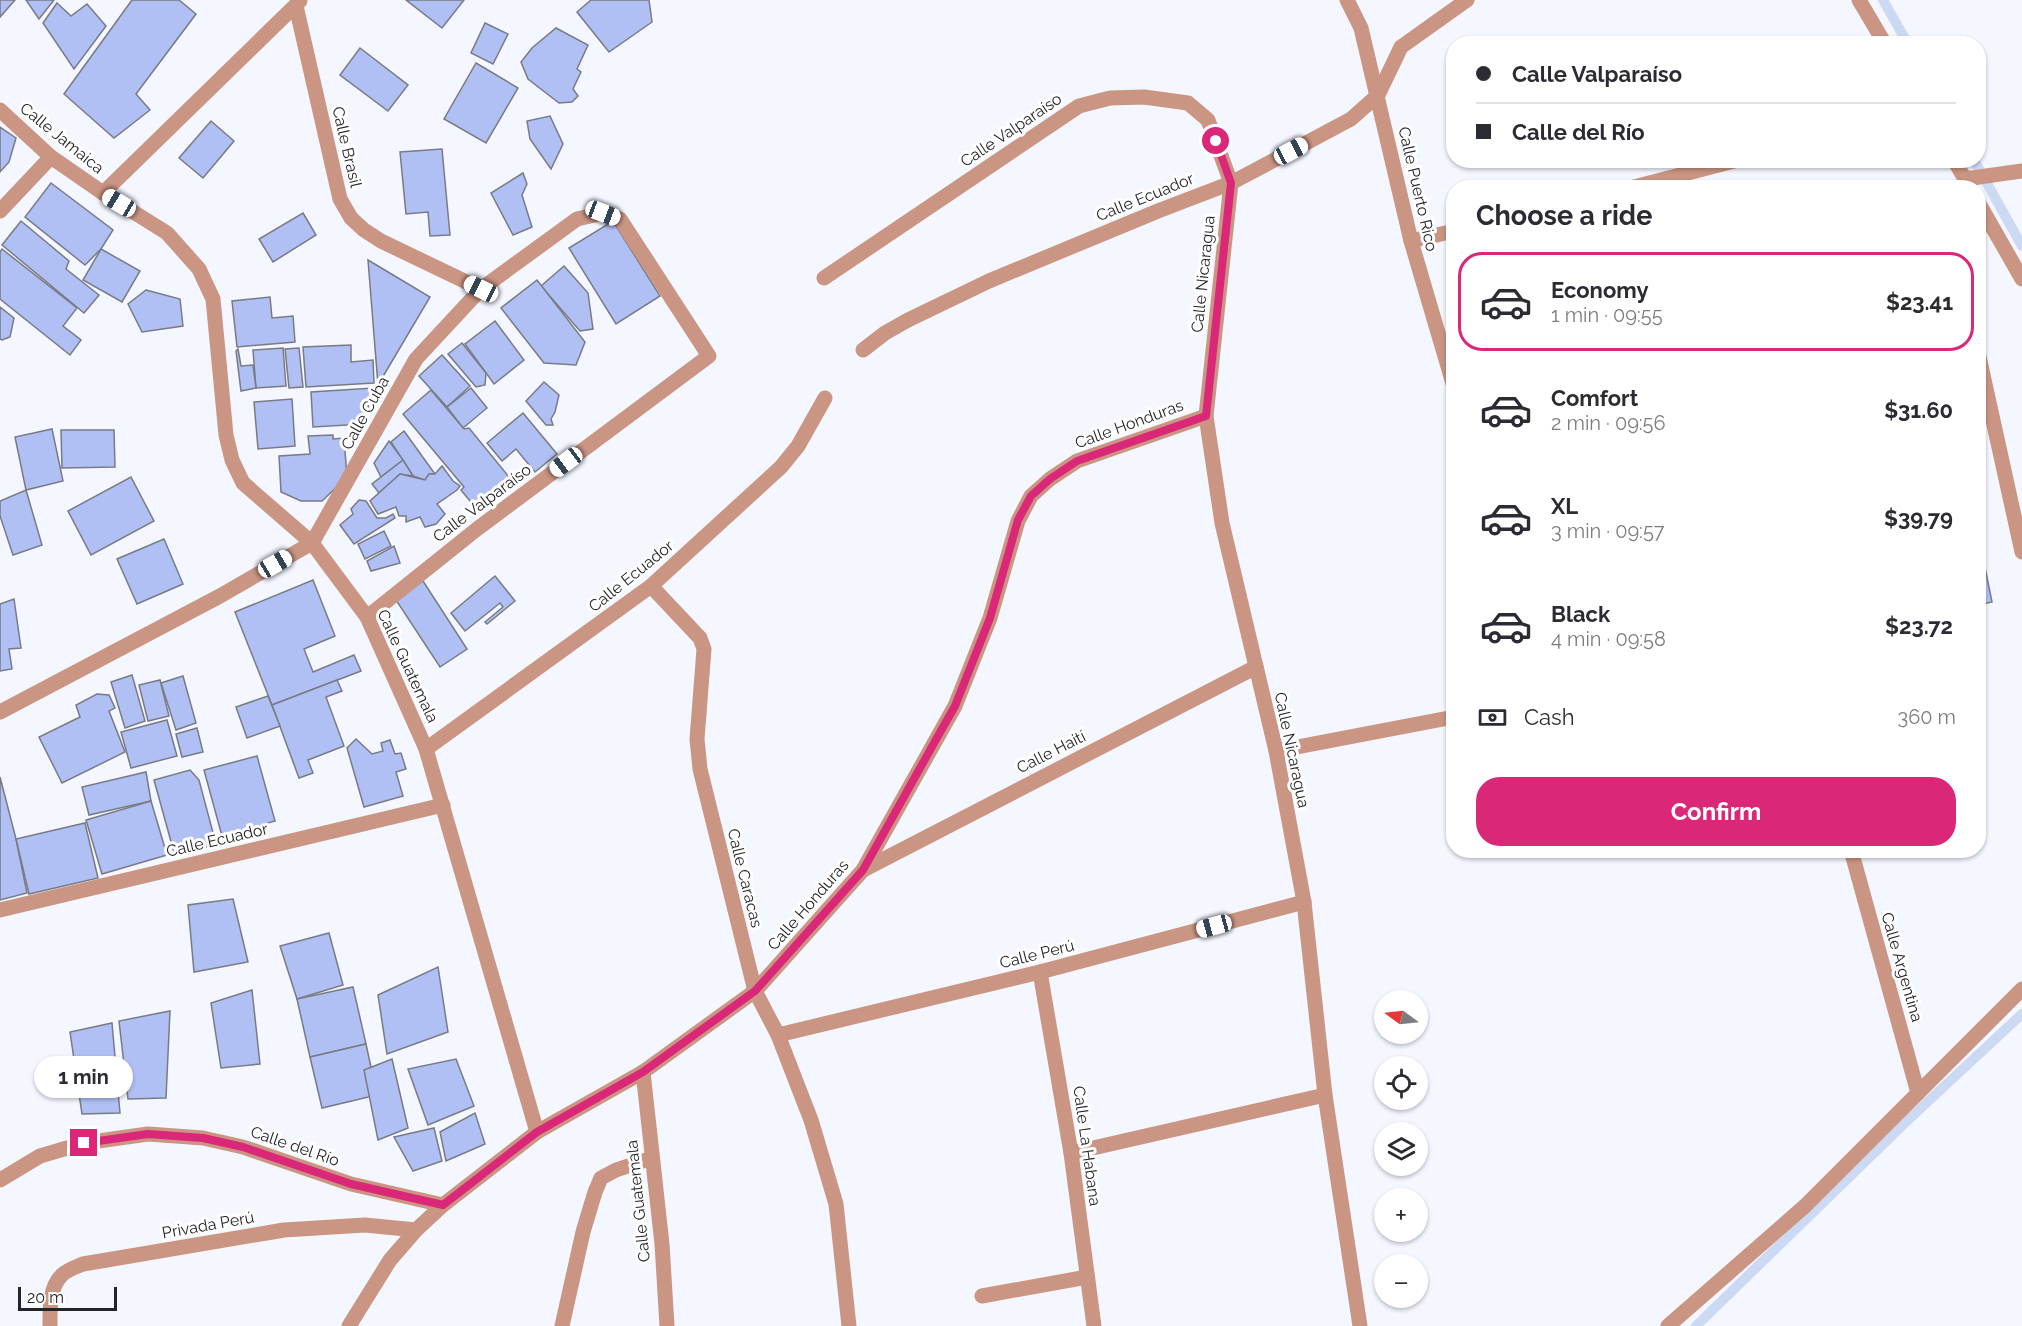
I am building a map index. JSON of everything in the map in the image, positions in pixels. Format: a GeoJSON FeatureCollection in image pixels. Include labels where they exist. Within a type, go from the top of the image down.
{"type":"FeatureCollection","features":[{"type":"Feature","properties":{"kind":"street","name":"Calle Puerto Rico"},"geometry":{"type":"LineString","coordinates":[[1347,0],[1361,28],[1411,242],[1446,360]]}},
{"type":"Feature","properties":{"kind":"street","name":"Calle Ecuador"},"geometry":{"type":"LineString","coordinates":[[863,350],[885,333],[908,320],[989,281],[1231,183],[1351,119],[1378,95],[1401,47],[1467,0]]}},
{"type":"Feature","properties":{"kind":"street"},"geometry":{"type":"LineString","coordinates":[[1859,0],[1881,36]]}},
{"type":"Feature","properties":{"kind":"street","name":"Calle Brasil"},"geometry":{"type":"LineString","coordinates":[[103,194],[298,3]]}},
{"type":"Feature","properties":{"kind":"street","name":"Calle Brasil"},"geometry":{"type":"LineString","coordinates":[[298,3],[340,199],[351,218],[381,241],[481,289]]}},
{"type":"Feature","properties":{"kind":"street","name":"Calle Valparaíso"},"geometry":{"type":"LineString","coordinates":[[824,278],[1078,106],[1110,98],[1144,97],[1188,103],[1208,120],[1231,183]]}},
{"type":"Feature","properties":{"kind":"street","name":"Calle Jamaica"},"geometry":{"type":"LineString","coordinates":[[0,111],[51,157],[103,194]]}},
{"type":"Feature","properties":{"kind":"street"},"geometry":{"type":"LineString","coordinates":[[0,211],[51,157]]}},
{"type":"Feature","properties":{"kind":"street"},"geometry":{"type":"LineString","coordinates":[[1679,180],[1714,168]]}},
{"type":"Feature","properties":{"kind":"street"},"geometry":{"type":"LineString","coordinates":[[1986,180],[2022,171]]}},
{"type":"Feature","properties":{"kind":"street","name":"Calle Nicaragua"},"geometry":{"type":"LineString","coordinates":[[1231,183],[1206,416],[1222,523],[1276,752],[1304,902],[1325,1095],[1360,1326]]}},
{"type":"Feature","properties":{"kind":"street","name":"Calle Guatemala"},"geometry":{"type":"LineString","coordinates":[[103,194],[167,233],[199,269],[213,299],[226,435],[232,460],[243,483],[312,543],[366,617],[426,748],[537,1132]]}},
{"type":"Feature","properties":{"kind":"street","name":"Calle Cuba"},"geometry":{"type":"LineString","coordinates":[[312,543],[416,359],[481,289],[577,219],[603,213],[620,219],[709,356]]}},
{"type":"Feature","properties":{"kind":"street"},"geometry":{"type":"LineString","coordinates":[[1986,216],[2022,279]]}},
{"type":"Feature","properties":{"kind":"street"},"geometry":{"type":"LineString","coordinates":[[1411,242],[1446,233]]}},
{"type":"Feature","properties":{"kind":"street","name":"Calle Valparaíso"},"geometry":{"type":"LineString","coordinates":[[366,617],[477,529],[709,356]]}},
{"type":"Feature","properties":{"kind":"street"},"geometry":{"type":"LineString","coordinates":[[1986,388],[2022,552]]}},
{"type":"Feature","properties":{"kind":"street","name":"Calle Ecuador"},"geometry":{"type":"LineString","coordinates":[[426,748],[651,586],[781,467],[798,446],[825,398]]}},
{"type":"Feature","properties":{"kind":"street","name":"Calle Honduras"},"geometry":{"type":"LineString","coordinates":[[349,1326],[390,1260],[416,1230],[443,1205],[537,1132],[643,1072],[755,991],[863,870],[955,706],[990,618],[1018,520],[1031,496],[1050,479],[1077,461],[1206,416]]}},
{"type":"Feature","properties":{"kind":"street"},"geometry":{"type":"LineString","coordinates":[[0,712],[220,596],[312,543]]}},
{"type":"Feature","properties":{"kind":"street","name":"Calle Caracas"},"geometry":{"type":"LineString","coordinates":[[651,586],[700,638],[704,649],[697,739],[700,769],[755,991],[778,1035],[812,1120],[836,1204],[849,1326]]}},
{"type":"Feature","properties":{"kind":"street","name":"Calle Haití"},"geometry":{"type":"LineString","coordinates":[[863,870],[1256,668]]}},
{"type":"Feature","properties":{"kind":"street"},"geometry":{"type":"LineString","coordinates":[[1276,752],[1446,719]]}},
{"type":"Feature","properties":{"kind":"street","name":"Calle Ecuador"},"geometry":{"type":"LineString","coordinates":[[0,910],[443,805]]}},
{"type":"Feature","properties":{"kind":"street","name":"Calle Argentina"},"geometry":{"type":"LineString","coordinates":[[1853,858],[1918,1093]]}},
{"type":"Feature","properties":{"kind":"street","name":"Calle Perú"},"geometry":{"type":"LineString","coordinates":[[778,1035],[1040,972],[1304,902]]}},
{"type":"Feature","properties":{"kind":"street","name":"Calle La Habana"},"geometry":{"type":"LineString","coordinates":[[1040,972],[1071,1153],[1094,1326]]}},
{"type":"Feature","properties":{"kind":"street"},"geometry":{"type":"LineString","coordinates":[[1668,1326],[1805,1206],[2022,989]]}},
{"type":"Feature","properties":{"kind":"street","name":"Calle Guatemala"},"geometry":{"type":"LineString","coordinates":[[643,1072],[662,1244],[667,1326]]}},
{"type":"Feature","properties":{"kind":"street"},"geometry":{"type":"LineString","coordinates":[[1071,1153],[1325,1095]]}},
{"type":"Feature","properties":{"kind":"street","name":"Calle del Río"},"geometry":{"type":"LineString","coordinates":[[0,1180],[40,1156],[84,1143],[148,1134],[203,1138],[243,1147],[351,1184],[443,1205]]}},
{"type":"Feature","properties":{"kind":"street"},"geometry":{"type":"LineString","coordinates":[[562,1326],[583,1232],[595,1192],[602,1178],[616,1170],[652,1158]]}},
{"type":"Feature","properties":{"kind":"street","name":"Privada Perú"},"geometry":{"type":"LineString","coordinates":[[50,1326],[55,1285],[62,1275],[83,1264],[284,1230],[365,1226],[416,1230]]}},
{"type":"Feature","properties":{"kind":"street"},"geometry":{"type":"LineString","coordinates":[[982,1296],[1087,1277]]}},
{"type":"Feature","properties":{"kind":"building"},"geometry":{"type":"Polygon","coordinates":[[[0,0],[15,0],[0,17],[0,0]]]}},
{"type":"Feature","properties":{"kind":"building"},"geometry":{"type":"Polygon","coordinates":[[[26,0],[54,0],[39,19],[26,0]]]}},
{"type":"Feature","properties":{"kind":"building"},"geometry":{"type":"Polygon","coordinates":[[[132,0],[179,0],[196,14],[136,94],[150,110],[114,138],[64,94],[132,0]]]}},
{"type":"Feature","properties":{"kind":"building"},"geometry":{"type":"Polygon","coordinates":[[[406,0],[464,0],[442,28],[406,0]]]}},
{"type":"Feature","properties":{"kind":"building"},"geometry":{"type":"Polygon","coordinates":[[[591,0],[649,0],[652,22],[609,52],[577,12],[591,0]]]}},
{"type":"Feature","properties":{"kind":"building"},"geometry":{"type":"Polygon","coordinates":[[[57,3],[71,16],[87,4],[106,26],[74,69],[43,23],[57,3]]]}},
{"type":"Feature","properties":{"kind":"building"},"geometry":{"type":"Polygon","coordinates":[[[485,23],[508,34],[493,64],[471,53],[485,23]]]}},
{"type":"Feature","properties":{"kind":"building"},"geometry":{"type":"Polygon","coordinates":[[[556,28],[588,45],[577,69],[581,72],[573,89],[578,96],[572,102],[559,103],[528,79],[521,62],[532,48],[556,28]]]}},
{"type":"Feature","properties":{"kind":"building"},"geometry":{"type":"Polygon","coordinates":[[[360,48],[408,85],[388,111],[340,75],[360,48]]]}},
{"type":"Feature","properties":{"kind":"building"},"geometry":{"type":"Polygon","coordinates":[[[476,63],[518,88],[486,143],[444,119],[476,63]]]}},
{"type":"Feature","properties":{"kind":"building"},"geometry":{"type":"Polygon","coordinates":[[[550,116],[563,144],[551,169],[530,139],[527,121],[550,116]]]}},
{"type":"Feature","properties":{"kind":"building"},"geometry":{"type":"Polygon","coordinates":[[[211,121],[234,141],[203,178],[179,158],[211,121]]]}},
{"type":"Feature","properties":{"kind":"building"},"geometry":{"type":"Polygon","coordinates":[[[0,127],[16,138],[9,162],[0,172],[0,127]]]}},
{"type":"Feature","properties":{"kind":"building"},"geometry":{"type":"Polygon","coordinates":[[[442,149],[450,235],[430,236],[428,212],[406,214],[400,152],[442,149]]]}},
{"type":"Feature","properties":{"kind":"building"},"geometry":{"type":"Polygon","coordinates":[[[523,173],[527,184],[522,195],[532,227],[513,235],[491,193],[523,173]]]}},
{"type":"Feature","properties":{"kind":"building"},"geometry":{"type":"Polygon","coordinates":[[[51,183],[113,230],[101,249],[85,265],[25,217],[51,183]]]}},
{"type":"Feature","properties":{"kind":"building"},"geometry":{"type":"Polygon","coordinates":[[[303,213],[316,235],[273,262],[259,239],[303,213]]]}},
{"type":"Feature","properties":{"kind":"building"},"geometry":{"type":"Polygon","coordinates":[[[21,221],[69,261],[66,269],[99,295],[84,313],[2,245],[21,221]]]}},
{"type":"Feature","properties":{"kind":"building"},"geometry":{"type":"Polygon","coordinates":[[[613,221],[660,296],[616,324],[569,248],[613,221]]]}},
{"type":"Feature","properties":{"kind":"building"},"geometry":{"type":"Polygon","coordinates":[[[2,249],[77,308],[63,326],[81,340],[70,355],[0,299],[0,252],[2,249]]]}},
{"type":"Feature","properties":{"kind":"building"},"geometry":{"type":"Polygon","coordinates":[[[101,249],[140,271],[122,302],[83,280],[101,249]]]}},
{"type":"Feature","properties":{"kind":"building"},"geometry":{"type":"Polygon","coordinates":[[[368,260],[430,297],[378,385],[368,260]]]}},
{"type":"Feature","properties":{"kind":"building"},"geometry":{"type":"Polygon","coordinates":[[[564,266],[588,293],[593,329],[580,331],[541,286],[564,266]]]}},
{"type":"Feature","properties":{"kind":"building"},"geometry":{"type":"Polygon","coordinates":[[[537,280],[585,342],[576,365],[544,363],[501,308],[537,280]]]}},
{"type":"Feature","properties":{"kind":"building"},"geometry":{"type":"Polygon","coordinates":[[[146,290],[180,299],[183,326],[142,332],[128,304],[146,290]]]}},
{"type":"Feature","properties":{"kind":"building"},"geometry":{"type":"Polygon","coordinates":[[[270,297],[272,318],[293,316],[295,342],[237,347],[232,301],[270,297]]]}},
{"type":"Feature","properties":{"kind":"building"},"geometry":{"type":"Polygon","coordinates":[[[0,307],[14,318],[10,337],[2,340],[0,339],[0,307]]]}},
{"type":"Feature","properties":{"kind":"building"},"geometry":{"type":"Polygon","coordinates":[[[495,321],[524,360],[494,384],[465,344],[495,321]]]}},
{"type":"Feature","properties":{"kind":"building"},"geometry":{"type":"Polygon","coordinates":[[[462,343],[486,373],[485,385],[476,387],[448,354],[462,343]]]}},
{"type":"Feature","properties":{"kind":"building"},"geometry":{"type":"Polygon","coordinates":[[[351,345],[351,362],[373,360],[374,383],[306,387],[303,347],[351,345]]]}},
{"type":"Feature","properties":{"kind":"building"},"geometry":{"type":"Polygon","coordinates":[[[283,348],[286,386],[256,388],[253,350],[283,348]]]}},
{"type":"Feature","properties":{"kind":"building"},"geometry":{"type":"Polygon","coordinates":[[[299,348],[303,387],[289,388],[285,349],[299,348]]]}},
{"type":"Feature","properties":{"kind":"building"},"geometry":{"type":"Polygon","coordinates":[[[238,349],[241,366],[253,365],[256,388],[241,391],[236,351],[238,349]]]}},
{"type":"Feature","properties":{"kind":"building"},"geometry":{"type":"Polygon","coordinates":[[[442,355],[470,386],[447,407],[419,376],[442,355]]]}},
{"type":"Feature","properties":{"kind":"building"},"geometry":{"type":"Polygon","coordinates":[[[544,382],[559,395],[551,419],[553,425],[546,425],[526,401],[544,382]]]}},
{"type":"Feature","properties":{"kind":"building"},"geometry":{"type":"Polygon","coordinates":[[[373,388],[364,424],[313,427],[311,392],[373,388]]]}},
{"type":"Feature","properties":{"kind":"building"},"geometry":{"type":"Polygon","coordinates":[[[471,388],[487,408],[463,428],[447,407],[471,388]]]}},
{"type":"Feature","properties":{"kind":"building"},"geometry":{"type":"Polygon","coordinates":[[[431,390],[464,429],[469,428],[514,483],[479,512],[461,490],[464,487],[403,414],[431,390]]]}},
{"type":"Feature","properties":{"kind":"building"},"geometry":{"type":"Polygon","coordinates":[[[292,399],[295,446],[258,449],[254,402],[292,399]]]}},
{"type":"Feature","properties":{"kind":"building"},"geometry":{"type":"Polygon","coordinates":[[[523,413],[557,454],[535,472],[516,449],[502,461],[487,443],[523,413]]]}},
{"type":"Feature","properties":{"kind":"building"},"geometry":{"type":"Polygon","coordinates":[[[52,429],[63,481],[26,490],[15,437],[52,429]]]}},
{"type":"Feature","properties":{"kind":"building"},"geometry":{"type":"Polygon","coordinates":[[[61,430],[114,430],[115,467],[62,468],[61,430]]]}},
{"type":"Feature","properties":{"kind":"building"},"geometry":{"type":"Polygon","coordinates":[[[404,431],[435,474],[429,474],[425,480],[413,476],[391,442],[404,431]]]}},
{"type":"Feature","properties":{"kind":"building"},"geometry":{"type":"Polygon","coordinates":[[[333,435],[333,439],[344,438],[347,477],[322,501],[301,501],[281,492],[279,456],[310,454],[308,436],[333,435]]]}},
{"type":"Feature","properties":{"kind":"building"},"geometry":{"type":"Polygon","coordinates":[[[389,441],[403,460],[381,477],[374,463],[389,441]]]}},
{"type":"Feature","properties":{"kind":"building"},"geometry":{"type":"Polygon","coordinates":[[[403,460],[413,476],[400,474],[379,493],[372,484],[403,460]]]}},
{"type":"Feature","properties":{"kind":"building"},"geometry":{"type":"Polygon","coordinates":[[[442,466],[453,481],[460,486],[437,504],[445,514],[436,524],[425,527],[420,517],[406,522],[406,516],[399,516],[396,507],[378,514],[370,501],[400,474],[425,480],[429,474],[435,474],[442,466]]]}},
{"type":"Feature","properties":{"kind":"building"},"geometry":{"type":"Polygon","coordinates":[[[131,477],[154,521],[91,555],[68,511],[131,477]]]}},
{"type":"Feature","properties":{"kind":"building"},"geometry":{"type":"Polygon","coordinates":[[[26,490],[42,545],[13,555],[0,516],[0,501],[26,490]]]}},
{"type":"Feature","properties":{"kind":"building"},"geometry":{"type":"Polygon","coordinates":[[[359,500],[366,501],[377,518],[386,518],[393,514],[395,518],[354,544],[340,525],[353,514],[351,509],[359,500]]]}},
{"type":"Feature","properties":{"kind":"building"},"geometry":{"type":"Polygon","coordinates":[[[384,531],[391,546],[365,559],[358,544],[384,531]]]}},
{"type":"Feature","properties":{"kind":"building"},"geometry":{"type":"Polygon","coordinates":[[[164,539],[183,584],[137,604],[117,559],[164,539]]]}},
{"type":"Feature","properties":{"kind":"building"},"geometry":{"type":"Polygon","coordinates":[[[394,546],[400,563],[371,571],[367,561],[394,546]]]}},
{"type":"Feature","properties":{"kind":"building"},"geometry":{"type":"Polygon","coordinates":[[[1986,573],[1992,602],[1986,603],[1986,573]]]}},
{"type":"Feature","properties":{"kind":"building"},"geometry":{"type":"Polygon","coordinates":[[[495,576],[515,601],[487,624],[485,622],[503,607],[500,603],[465,631],[451,613],[495,576]]]}},
{"type":"Feature","properties":{"kind":"building"},"geometry":{"type":"Polygon","coordinates":[[[313,580],[335,636],[304,649],[313,672],[354,655],[361,671],[272,705],[235,612],[313,580]]]}},
{"type":"Feature","properties":{"kind":"building"},"geometry":{"type":"Polygon","coordinates":[[[423,581],[467,649],[440,667],[396,600],[423,581]]]}},
{"type":"Feature","properties":{"kind":"building"},"geometry":{"type":"Polygon","coordinates":[[[14,599],[21,648],[9,649],[12,669],[0,671],[0,604],[14,599]]]}},
{"type":"Feature","properties":{"kind":"building"},"geometry":{"type":"Polygon","coordinates":[[[132,675],[145,721],[125,728],[111,682],[132,675]]]}},
{"type":"Feature","properties":{"kind":"building"},"geometry":{"type":"Polygon","coordinates":[[[183,676],[196,723],[176,730],[161,683],[183,676]]]}},
{"type":"Feature","properties":{"kind":"building"},"geometry":{"type":"Polygon","coordinates":[[[160,680],[169,716],[148,721],[139,685],[160,680]]]}},
{"type":"Feature","properties":{"kind":"building"},"geometry":{"type":"Polygon","coordinates":[[[337,680],[342,691],[326,697],[344,746],[308,760],[313,773],[299,778],[272,705],[337,680]]]}},
{"type":"Feature","properties":{"kind":"building"},"geometry":{"type":"Polygon","coordinates":[[[97,694],[109,695],[115,708],[109,711],[125,752],[62,783],[39,737],[80,717],[76,705],[97,694]]]}},
{"type":"Feature","properties":{"kind":"building"},"geometry":{"type":"Polygon","coordinates":[[[268,696],[280,726],[247,738],[236,707],[268,696]]]}},
{"type":"Feature","properties":{"kind":"building"},"geometry":{"type":"Polygon","coordinates":[[[167,720],[177,756],[131,768],[121,732],[167,720]]]}},
{"type":"Feature","properties":{"kind":"building"},"geometry":{"type":"Polygon","coordinates":[[[197,728],[203,752],[182,757],[176,734],[197,728]]]}},
{"type":"Feature","properties":{"kind":"building"},"geometry":{"type":"Polygon","coordinates":[[[356,739],[372,754],[383,751],[381,743],[390,740],[395,754],[401,753],[406,769],[396,772],[403,796],[364,807],[347,748],[356,739]]]}},
{"type":"Feature","properties":{"kind":"building"},"geometry":{"type":"Polygon","coordinates":[[[257,756],[275,821],[222,836],[204,770],[257,756]]]}},
{"type":"Feature","properties":{"kind":"building"},"geometry":{"type":"Polygon","coordinates":[[[190,770],[199,780],[216,844],[175,856],[154,780],[190,770]]]}},
{"type":"Feature","properties":{"kind":"building"},"geometry":{"type":"Polygon","coordinates":[[[146,772],[151,801],[89,815],[82,787],[146,772]]]}},
{"type":"Feature","properties":{"kind":"building"},"geometry":{"type":"Polygon","coordinates":[[[0,777],[27,893],[0,900],[0,777]]]}},
{"type":"Feature","properties":{"kind":"building"},"geometry":{"type":"Polygon","coordinates":[[[151,801],[167,855],[102,874],[86,820],[151,801]]]}},
{"type":"Feature","properties":{"kind":"building"},"geometry":{"type":"Polygon","coordinates":[[[85,823],[98,878],[29,894],[16,839],[85,823]]]}},
{"type":"Feature","properties":{"kind":"building"},"geometry":{"type":"Polygon","coordinates":[[[233,899],[248,962],[194,972],[188,905],[233,899]]]}},
{"type":"Feature","properties":{"kind":"building"},"geometry":{"type":"Polygon","coordinates":[[[329,933],[343,985],[297,999],[280,946],[329,933]]]}},
{"type":"Feature","properties":{"kind":"building"},"geometry":{"type":"Polygon","coordinates":[[[438,967],[448,1032],[387,1054],[378,995],[438,967]]]}},
{"type":"Feature","properties":{"kind":"building"},"geometry":{"type":"Polygon","coordinates":[[[353,987],[366,1044],[310,1057],[297,999],[353,987]]]}},
{"type":"Feature","properties":{"kind":"building"},"geometry":{"type":"Polygon","coordinates":[[[252,990],[260,1064],[221,1068],[211,1003],[252,990]]]}},
{"type":"Feature","properties":{"kind":"building"},"geometry":{"type":"Polygon","coordinates":[[[170,1011],[166,1098],[128,1099],[119,1021],[170,1011]]]}},
{"type":"Feature","properties":{"kind":"building"},"geometry":{"type":"Polygon","coordinates":[[[112,1023],[120,1113],[82,1114],[70,1032],[112,1023]]]}},
{"type":"Feature","properties":{"kind":"building"},"geometry":{"type":"Polygon","coordinates":[[[366,1044],[377,1095],[322,1108],[310,1057],[366,1044]]]}},
{"type":"Feature","properties":{"kind":"building"},"geometry":{"type":"Polygon","coordinates":[[[392,1059],[408,1128],[378,1140],[364,1070],[392,1059]]]}},
{"type":"Feature","properties":{"kind":"building"},"geometry":{"type":"Polygon","coordinates":[[[456,1059],[474,1106],[428,1125],[408,1069],[456,1059]]]}},
{"type":"Feature","properties":{"kind":"building"},"geometry":{"type":"Polygon","coordinates":[[[475,1113],[485,1144],[446,1161],[440,1132],[475,1113]]]}},
{"type":"Feature","properties":{"kind":"building"},"geometry":{"type":"Polygon","coordinates":[[[434,1128],[442,1161],[413,1171],[394,1137],[434,1128]]]}},
{"type":"Feature","properties":{"kind":"waterway"},"geometry":{"type":"LineString","coordinates":[[1883,0],[1903,36]]}},
{"type":"Feature","properties":{"kind":"waterway"},"geometry":{"type":"LineString","coordinates":[[1978,168],[1985,180]]}},
{"type":"Feature","properties":{"kind":"waterway"},"geometry":{"type":"LineString","coordinates":[[1986,182],[2022,246]]}},
{"type":"Feature","properties":{"kind":"waterway"},"geometry":{"type":"LineString","coordinates":[[1696,1326],[1908,1120],[2022,1014]]}},
{"type":"Feature","properties":{"kind":"route"},"geometry":{"type":"LineString","coordinates":[[84,1143],[148,1134],[203,1138],[243,1147],[351,1184],[443,1205],[537,1132],[643,1072],[755,991],[863,870],[955,706],[990,618],[1018,520],[1031,496],[1050,479],[1077,461],[1206,416],[1231,183],[1216,141]]}}]}
